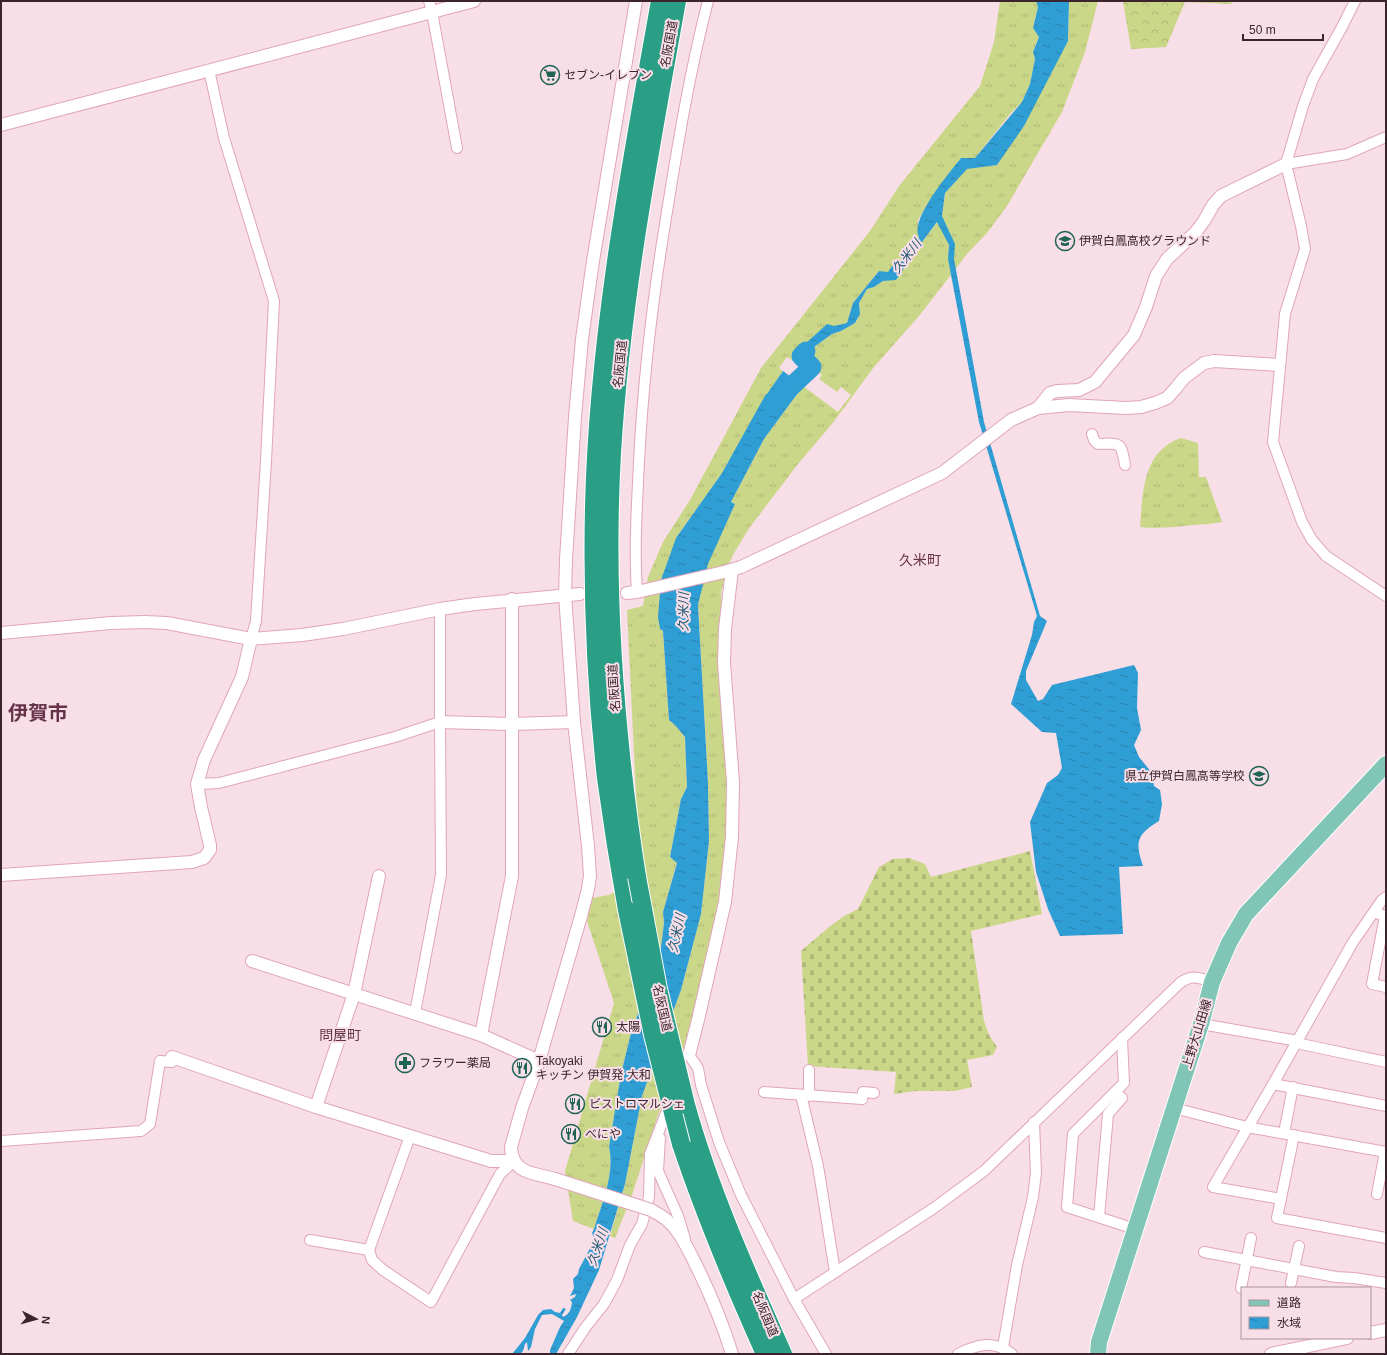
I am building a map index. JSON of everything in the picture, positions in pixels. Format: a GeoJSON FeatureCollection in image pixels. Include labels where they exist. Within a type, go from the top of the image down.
{"type":"FeatureCollection","features":[{"type":"Feature","properties":{"kind":"highway","name":"名阪国道"},"geometry":{"type":"LineString","coordinates":[[660,1],[627,195],[608,322],[601,386],[594,506],[595,619],[600,722],[611,810],[627,910],[653,1035],[681,1144],[697,1193],[740,1298],[765,1354]]}},
{"type":"Feature","properties":{"kind":"highway","name":"名阪国道"},"geometry":{"type":"LineString","coordinates":[[677,1],[643,190],[632,263],[618,390],[611,484],[610,564],[613,673],[623,778],[637,877],[658,989],[686,1105],[695,1139],[707,1173],[735,1243],[783,1354]]}},
{"type":"Feature","properties":{"kind":"highway"},"geometry":{"type":"LineString","coordinates":[[707,1173],[797,1354]]}},
{"type":"Feature","properties":{"kind":"highway"},"geometry":{"type":"LineString","coordinates":[[697,1193],[704,1222],[757,1354]]}},
{"type":"Feature","properties":{"kind":"main road","name":"上野大山田線"},"geometry":{"type":"LineString","coordinates":[[1098,1354],[1099,1342],[1174,1108],[1212,982],[1229,943],[1246,914],[1386,764]]}},
{"type":"Feature","properties":{"kind":"street"},"geometry":{"type":"LineString","coordinates":[[1,125],[209,70],[431,7],[474,1]]}},
{"type":"Feature","properties":{"kind":"street"},"geometry":{"type":"LineString","coordinates":[[636,1],[593,261],[582,338],[569,495],[565,595],[574,722],[590,876],[585,903],[538,1061],[512,1138],[511,1154],[518,1167],[525,1170],[651,1210],[668,1221],[677,1230],[705,1283],[720,1316],[732,1354]]}},
{"type":"Feature","properties":{"kind":"street"},"geometry":{"type":"LineString","coordinates":[[708,1],[698,41],[670,192],[648,341],[642,409],[637,510],[635,565],[636,592],[728,571],[942,473],[1011,420],[1038,408],[1069,405],[1126,408],[1141,407],[1167,398],[1184,378],[1204,363],[1214,360],[1279,365]]}},
{"type":"Feature","properties":{"kind":"street"},"geometry":{"type":"LineString","coordinates":[[1355,1],[1313,79],[1303,106],[1286,164],[1305,249],[1285,314],[1279,365],[1273,442],[1302,522],[1312,540],[1326,556],[1386,596]]}},
{"type":"Feature","properties":{"kind":"street"},"geometry":{"type":"LineString","coordinates":[[431,7],[457,148]]}},
{"type":"Feature","properties":{"kind":"street"},"geometry":{"type":"LineString","coordinates":[[1,875],[192,862],[204,858],[210,850],[197,784],[204,760],[242,677],[256,621],[274,301],[224,138],[209,70]]}},
{"type":"Feature","properties":{"kind":"street"},"geometry":{"type":"LineString","coordinates":[[1038,408],[1050,393],[1057,391],[1080,390],[1095,382],[1134,335],[1146,307],[1156,276],[1167,259],[1195,232],[1204,221],[1213,205],[1221,196],[1286,164],[1347,154],[1386,137]]}},
{"type":"Feature","properties":{"kind":"street"},"geometry":{"type":"LineString","coordinates":[[1092,434],[1094,440],[1098,444],[1116,443],[1120,446],[1122,448],[1125,465]]}},
{"type":"Feature","properties":{"kind":"street"},"geometry":{"type":"LineString","coordinates":[[568,1354],[585,1328],[604,1304],[617,1280],[630,1246],[642,1224],[649,1197],[650,1154],[689,1055],[725,902],[732,837],[733,782],[724,663],[728,571]]}},
{"type":"Feature","properties":{"kind":"street"},"geometry":{"type":"LineString","coordinates":[[1,633],[110,623],[144,622],[167,623],[251,639],[302,635],[336,630],[440,609],[512,599],[580,594]]}},
{"type":"Feature","properties":{"kind":"street"},"geometry":{"type":"LineString","coordinates":[[481,1035],[512,876],[512,599]]}},
{"type":"Feature","properties":{"kind":"street"},"geometry":{"type":"LineString","coordinates":[[415,1013],[441,875],[440,609]]}},
{"type":"Feature","properties":{"kind":"street"},"geometry":{"type":"LineString","coordinates":[[197,784],[219,783],[395,737],[440,722],[513,724],[574,722]]}},
{"type":"Feature","properties":{"kind":"street"},"geometry":{"type":"LineString","coordinates":[[316,1107],[354,994],[379,876]]}},
{"type":"Feature","properties":{"kind":"street"},"geometry":{"type":"LineString","coordinates":[[1281,1199],[1213,1187],[1298,1041],[1353,942],[1382,900],[1386,897]]}},
{"type":"Feature","properties":{"kind":"street"},"geometry":{"type":"LineString","coordinates":[[1374,912],[1385,916],[1372,984],[1386,987]]}},
{"type":"Feature","properties":{"kind":"street"},"geometry":{"type":"LineString","coordinates":[[252,961],[481,1035],[538,1061]]}},
{"type":"Feature","properties":{"kind":"street"},"geometry":{"type":"LineString","coordinates":[[794,1299],[960,1190],[989,1166],[1180,982],[1186,978],[1197,977],[1212,982]]}},
{"type":"Feature","properties":{"kind":"street"},"geometry":{"type":"LineString","coordinates":[[1200,1024],[1298,1041],[1302,1044],[1386,1062]]}},
{"type":"Feature","properties":{"kind":"street"},"geometry":{"type":"LineString","coordinates":[[1122,1038],[1124,1083],[1073,1134],[1067,1207],[1135,1229]]}},
{"type":"Feature","properties":{"kind":"street"},"geometry":{"type":"LineString","coordinates":[[689,1055],[698,1068],[701,1085],[719,1142],[741,1195],[794,1299],[826,1354]]}},
{"type":"Feature","properties":{"kind":"street"},"geometry":{"type":"LineString","coordinates":[[1,1141],[141,1131],[150,1124],[160,1061],[172,1060],[316,1107],[491,1160],[514,1161]]}},
{"type":"Feature","properties":{"kind":"street"},"geometry":{"type":"LineString","coordinates":[[809,1070],[805,1095],[835,1272]]}},
{"type":"Feature","properties":{"kind":"street"},"geometry":{"type":"LineString","coordinates":[[1273,1084],[1386,1106]]}},
{"type":"Feature","properties":{"kind":"street"},"geometry":{"type":"LineString","coordinates":[[1293,1087],[1289,1134],[1281,1199],[1277,1218],[1386,1238]]}},
{"type":"Feature","properties":{"kind":"street"},"geometry":{"type":"LineString","coordinates":[[764,1092],[862,1099],[862,1092],[874,1093]]}},
{"type":"Feature","properties":{"kind":"street"},"geometry":{"type":"LineString","coordinates":[[1099,1217],[1108,1114],[1122,1098],[1115,1092]]}},
{"type":"Feature","properties":{"kind":"street"},"geometry":{"type":"LineString","coordinates":[[1174,1108],[1247,1127],[1386,1152],[1377,1194]]}},
{"type":"Feature","properties":{"kind":"street"},"geometry":{"type":"LineString","coordinates":[[662,1122],[658,1171],[678,1216],[688,1251]]}},
{"type":"Feature","properties":{"kind":"street"},"geometry":{"type":"LineString","coordinates":[[1004,1347],[1017,1265],[1033,1197],[1036,1173],[1034,1122]]}},
{"type":"Feature","properties":{"kind":"street"},"geometry":{"type":"LineString","coordinates":[[410,1136],[369,1250],[372,1260],[383,1270],[431,1302],[500,1174],[514,1161]]}},
{"type":"Feature","properties":{"kind":"street"},"geometry":{"type":"LineString","coordinates":[[1241,1287],[1251,1238]]}},
{"type":"Feature","properties":{"kind":"street"},"geometry":{"type":"LineString","coordinates":[[310,1240],[369,1250]]}},
{"type":"Feature","properties":{"kind":"street"},"geometry":{"type":"LineString","coordinates":[[1292,1282],[1299,1246]]}},
{"type":"Feature","properties":{"kind":"street"},"geometry":{"type":"LineString","coordinates":[[1204,1252],[1336,1277],[1386,1283]]}},
{"type":"Feature","properties":{"kind":"street"},"geometry":{"type":"LineString","coordinates":[[1371,1333],[1386,1330]]}},
{"type":"Feature","properties":{"kind":"street"},"geometry":{"type":"LineString","coordinates":[[1278,1353],[1342,1339]]}},
{"type":"Feature","properties":{"kind":"street"},"geometry":{"type":"LineString","coordinates":[[958,1354],[974,1347],[985,1345],[1004,1347],[1012,1354]]}},
{"type":"Feature","properties":{"kind":"green space"},"geometry":{"type":"Polygon","coordinates":[[[1000,1],[1036,1],[1038,7],[1033,28],[1039,37],[1033,52],[1035,59],[1030,84],[1022,102],[1010,114],[975,158],[961,158],[926,206],[918,220],[919,237],[913,247],[897,267],[888,272],[878,272],[853,303],[847,323],[834,326],[805,344],[792,360],[787,357],[779,368],[783,371],[767,395],[722,473],[676,538],[660,629],[663,631],[669,720],[685,737],[687,787],[681,799],[670,857],[677,862],[663,912],[664,923],[661,947],[630,1037],[621,1074],[609,1147],[609,1178],[594,1229],[573,1221],[565,1171],[614,1003],[587,921],[592,898],[609,895],[640,878],[627,610],[643,606],[648,577],[663,542],[690,500],[761,368],[870,231],[899,186],[980,86],[994,42],[1000,1]]]}},
{"type":"Feature","properties":{"kind":"green space"},"geometry":{"type":"Polygon","coordinates":[[[1069,1],[1098,1],[1085,52],[1062,112],[1007,206],[987,233],[967,254],[919,316],[874,367],[832,424],[798,464],[750,527],[729,564],[721,592],[728,776],[727,839],[721,903],[685,1049],[658,1115],[631,1198],[615,1238],[610,1236],[625,1184],[642,1096],[681,990],[701,914],[709,841],[708,783],[698,605],[707,564],[735,504],[731,502],[764,439],[803,386],[838,412],[851,395],[841,387],[837,392],[819,379],[822,375],[812,367],[810,350],[832,334],[855,323],[860,314],[859,303],[867,289],[874,287],[883,281],[896,279],[942,216],[945,193],[967,168],[997,165],[1068,41],[1069,1]]]}},
{"type":"Feature","properties":{"kind":"green space"},"geometry":{"type":"Polygon","coordinates":[[[1123,1],[1232,1],[1231,4],[1185,2],[1166,47],[1131,49],[1123,1]]]}},
{"type":"Feature","properties":{"kind":"green space"},"geometry":{"type":"Polygon","coordinates":[[[1181,438],[1198,443],[1199,477],[1206,477],[1222,522],[1167,528],[1140,527],[1144,487],[1152,463],[1168,444],[1181,438]]]}},
{"type":"Feature","properties":{"kind":"green space"},"geometry":{"type":"Polygon","coordinates":[[[1030,851],[1042,914],[971,931],[984,1021],[989,1035],[997,1047],[993,1055],[967,1060],[972,1087],[955,1091],[916,1091],[894,1094],[896,1072],[808,1066],[801,951],[829,927],[844,916],[858,909],[879,867],[893,859],[909,858],[925,864],[931,877],[1030,851]]]}},
{"type":"Feature","properties":{"kind":"water"},"geometry":{"type":"Polygon","coordinates":[[[1036,1],[1069,1],[1068,41],[1024,126],[997,165],[967,169],[945,193],[942,216],[955,244],[954,259],[984,422],[1040,616],[1047,621],[1026,671],[1026,680],[1038,701],[1043,699],[1052,685],[1134,665],[1138,673],[1137,708],[1141,730],[1134,745],[1139,757],[1152,773],[1154,786],[1160,790],[1162,804],[1159,821],[1151,826],[1139,840],[1138,845],[1140,858],[1143,866],[1119,867],[1123,934],[1060,936],[1048,909],[1036,872],[1030,822],[1047,783],[1058,775],[1062,768],[1056,733],[1042,732],[1011,704],[1037,616],[979,422],[948,259],[949,245],[937,222],[896,280],[883,281],[874,287],[867,289],[859,303],[860,314],[855,323],[832,334],[810,350],[812,367],[808,371],[792,360],[805,344],[827,324],[834,326],[847,323],[853,303],[879,271],[888,272],[892,266],[897,267],[919,237],[917,229],[925,208],[948,174],[961,158],[975,158],[1022,102],[1030,84],[1035,59],[1033,52],[1039,37],[1033,28],[1038,7],[1036,1]]]}},
{"type":"Feature","properties":{"kind":"water"},"geometry":{"type":"Polygon","coordinates":[[[783,371],[803,386],[764,439],[731,502],[735,504],[708,564],[698,605],[708,783],[709,841],[701,914],[681,990],[642,1096],[625,1184],[599,1270],[577,1317],[556,1354],[548,1354],[550,1353],[560,1327],[564,1321],[552,1314],[542,1315],[535,1329],[531,1347],[528,1351],[527,1342],[520,1354],[512,1354],[525,1338],[538,1315],[543,1310],[551,1309],[560,1313],[563,1308],[566,1309],[562,1315],[563,1317],[570,1311],[572,1302],[570,1300],[575,1297],[576,1294],[570,1296],[574,1288],[573,1279],[578,1274],[579,1269],[595,1239],[592,1233],[607,1188],[610,1168],[609,1147],[621,1074],[630,1037],[661,947],[664,923],[663,912],[677,863],[670,857],[681,799],[687,787],[685,737],[669,720],[663,631],[660,629],[658,617],[661,580],[676,538],[722,473],[766,394],[783,371]]]}},
{"type":"Feature","properties":{"kind":"waterway","name":"久米川"},"geometry":{"type":"LineString","coordinates":[[778,399],[812,367],[801,356],[806,351]]}},
{"type":"Feature","properties":{"kind":"place","name":"セブン-イレブン"},"geometry":{"type":"Point","coordinates":[550,75]}},
{"type":"Feature","properties":{"kind":"place","name":"伊賀白鳳高校グラウンド"},"geometry":{"type":"Point","coordinates":[1065,241]}},
{"type":"Feature","properties":{"kind":"place","name":"県立伊賀白鳳高等学校"},"geometry":{"type":"Point","coordinates":[1259,776]}},
{"type":"Feature","properties":{"kind":"place","name":"太陽"},"geometry":{"type":"Point","coordinates":[602,1027]}},
{"type":"Feature","properties":{"kind":"place","name":"フラワー薬局"},"geometry":{"type":"Point","coordinates":[405,1063]}},
{"type":"Feature","properties":{"kind":"place","name":"Takoyaki キッチン 伊賀発 大和"},"geometry":{"type":"Point","coordinates":[522,1068]}},
{"type":"Feature","properties":{"kind":"place","name":"ビストロマルシェ"},"geometry":{"type":"Point","coordinates":[575,1104]}},
{"type":"Feature","properties":{"kind":"place","name":"べにや"},"geometry":{"type":"Point","coordinates":[571,1134]}},
{"type":"Feature","properties":{"kind":"district","name":"久米町"},"geometry":{"type":"Point","coordinates":[920,560]}},
{"type":"Feature","properties":{"kind":"district","name":"伊賀市"},"geometry":{"type":"Point","coordinates":[38,713]}},
{"type":"Feature","properties":{"kind":"district","name":"問屋町"},"geometry":{"type":"Point","coordinates":[340,1035]}}]}
